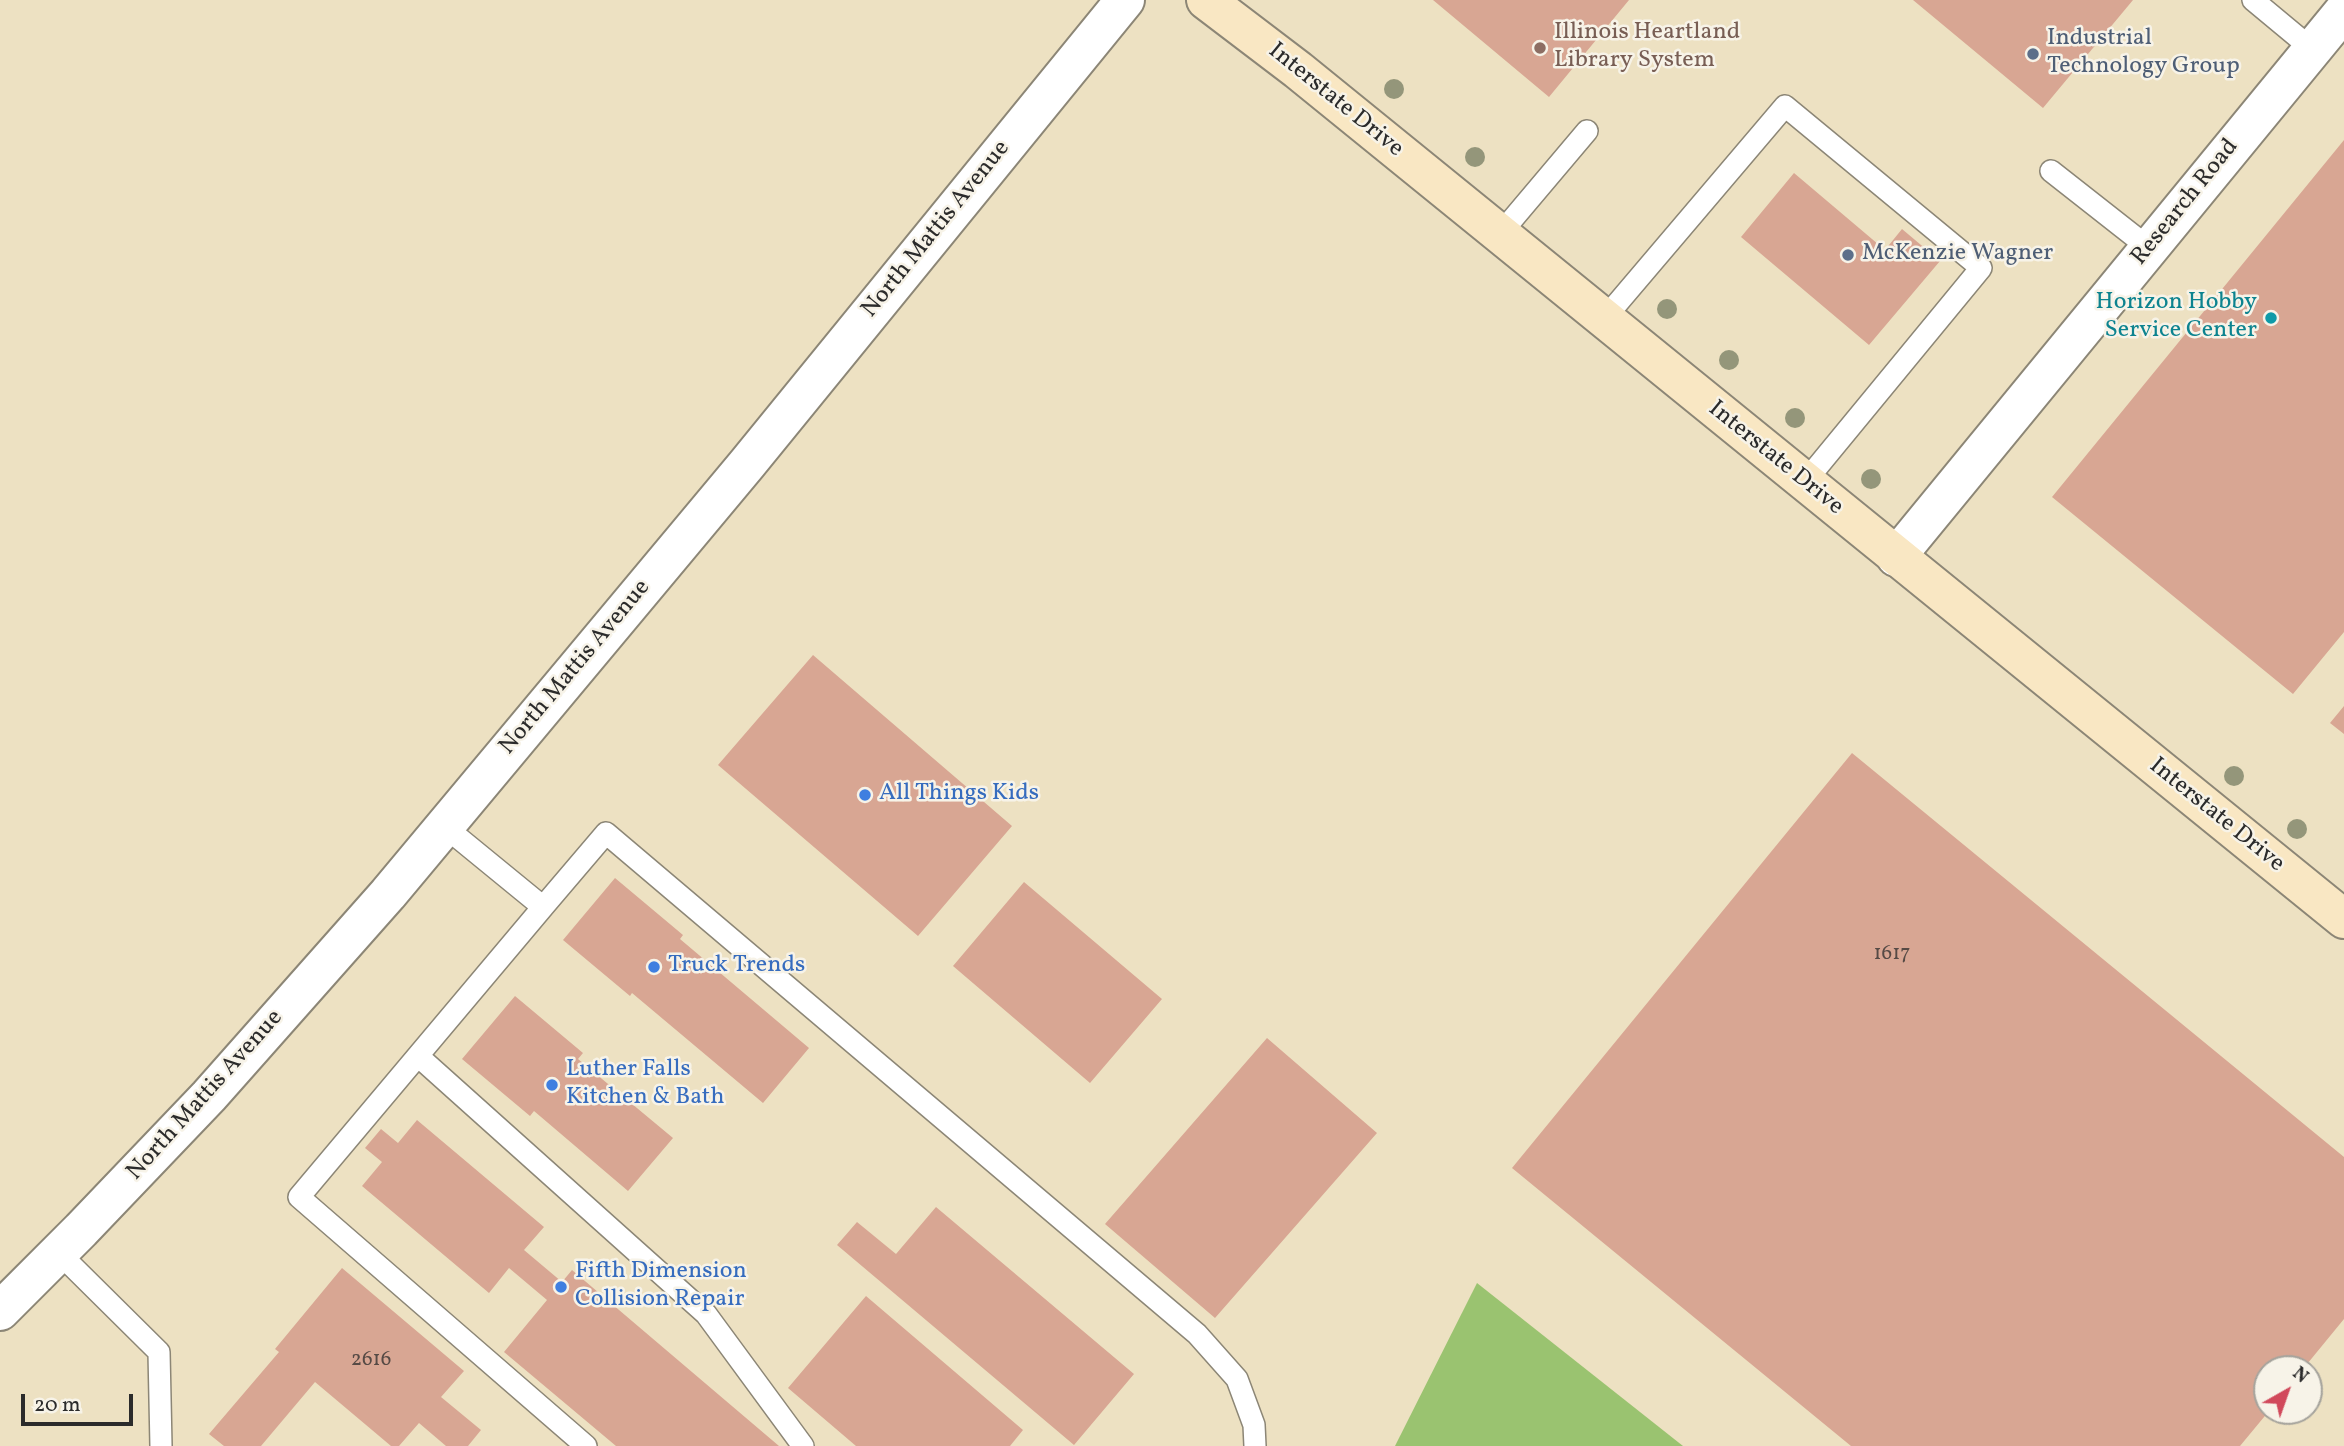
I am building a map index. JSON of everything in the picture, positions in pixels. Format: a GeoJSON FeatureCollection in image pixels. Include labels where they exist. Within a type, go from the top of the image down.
{"type":"FeatureCollection","features":[{"type":"Feature","properties":{"kind":"main road","name":"Interstate Drive"},"geometry":{"type":"LineString","coordinates":[[1206,0],[1298,70],[2344,919]]}},
{"type":"Feature","properties":{"kind":"street","name":"North Mattis Avenue"},"geometry":{"type":"LineString","coordinates":[[0,1311],[208,1096],[379,903],[747,464],[1125,0]]}},
{"type":"Feature","properties":{"kind":"street","name":"Research Road"},"geometry":{"type":"LineString","coordinates":[[1895,557],[2344,11]]}},
{"type":"Feature","properties":{"kind":"lane"},"geometry":{"type":"LineString","coordinates":[[2253,0],[2312,49]]}},
{"type":"Feature","properties":{"kind":"lane"},"geometry":{"type":"LineString","coordinates":[[1604,319],[1785,106],[1982,268],[1804,483]]}},
{"type":"Feature","properties":{"kind":"lane"},"geometry":{"type":"LineString","coordinates":[[1500,234],[1587,131]]}},
{"type":"Feature","properties":{"kind":"lane"},"geometry":{"type":"LineString","coordinates":[[2051,171],[2149,248]]}},
{"type":"Feature","properties":{"kind":"lane"},"geometry":{"type":"LineString","coordinates":[[443,826],[543,907]]}},
{"type":"Feature","properties":{"kind":"lane"},"geometry":{"type":"LineString","coordinates":[[586,1446],[299,1197],[606,834],[1197,1334],[1237,1379],[1254,1425],[1255,1446]]}},
{"type":"Feature","properties":{"kind":"lane"},"geometry":{"type":"LineString","coordinates":[[418,1056],[706,1314],[803,1446]]}},
{"type":"Feature","properties":{"kind":"lane"},"geometry":{"type":"LineString","coordinates":[[59,1252],[159,1352],[161,1446]]}},
{"type":"Feature","properties":{"kind":"green space"},"geometry":{"type":"Polygon","coordinates":[[[1477,1283],[1683,1446],[1395,1446],[1477,1283]]]}},
{"type":"Feature","properties":{"kind":"building","name":"Illinois Heartland Library System"},"geometry":{"type":"Polygon","coordinates":[[[1433,0],[1629,0],[1549,97],[1433,0]]]}},
{"type":"Feature","properties":{"kind":"building","name":"Industrial Technology Group"},"geometry":{"type":"Polygon","coordinates":[[[1913,0],[2133,0],[2043,108],[1913,0]]]}},
{"type":"Feature","properties":{"kind":"building","name":"Horizon Hobby Service Center"},"geometry":{"type":"Polygon","coordinates":[[[2344,140],[2344,632],[2293,694],[2052,497],[2344,140]]]}},
{"type":"Feature","properties":{"kind":"building","name":"McKenzie Wagner"},"geometry":{"type":"Polygon","coordinates":[[[1794,173],[1885,250],[1902,229],[1940,261],[1869,345],[1741,237],[1794,173]]]}},
{"type":"Feature","properties":{"kind":"building","name":"All Things Kids"},"geometry":{"type":"Polygon","coordinates":[[[813,655],[1012,826],[918,936],[718,765],[813,655]]]}},
{"type":"Feature","properties":{"kind":"building"},"geometry":{"type":"Polygon","coordinates":[[[2344,706],[2344,734],[2330,723],[2344,706]]]}},
{"type":"Feature","properties":{"kind":"building"},"geometry":{"type":"Polygon","coordinates":[[[1852,753],[2344,1157],[2344,1319],[2314,1355],[2253,1355],[2253,1425],[2257,1425],[2240,1446],[1851,1446],[1512,1168],[1852,753]]]}},
{"type":"Feature","properties":{"kind":"building","name":"Truck Trends"},"geometry":{"type":"Polygon","coordinates":[[[615,878],[683,935],[680,939],[809,1048],[763,1103],[632,993],[630,996],[563,940],[615,878]]]}},
{"type":"Feature","properties":{"kind":"building"},"geometry":{"type":"Polygon","coordinates":[[[1024,882],[1162,999],[1090,1083],[953,966],[1024,882]]]}},
{"type":"Feature","properties":{"kind":"building","name":"Luther Falls Kitchen & Bath"},"geometry":{"type":"Polygon","coordinates":[[[515,996],[583,1053],[578,1059],[673,1138],[628,1191],[534,1111],[530,1116],[462,1059],[515,996]]]}},
{"type":"Feature","properties":{"kind":"building"},"geometry":{"type":"Polygon","coordinates":[[[1267,1038],[1377,1133],[1215,1318],[1105,1224],[1267,1038]]]}},
{"type":"Feature","properties":{"kind":"building","name":"Fifth Dimension Collision Repair"},"geometry":{"type":"Polygon","coordinates":[[[417,1120],[544,1227],[524,1250],[562,1282],[572,1270],[779,1446],[616,1446],[504,1352],[547,1300],[509,1268],[489,1293],[362,1186],[382,1162],[365,1148],[381,1129],[398,1143],[417,1120]]]}},
{"type":"Feature","properties":{"kind":"building"},"geometry":{"type":"Polygon","coordinates":[[[936,1207],[1134,1374],[1074,1445],[837,1245],[857,1222],[896,1254],[936,1207]]]}},
{"type":"Feature","properties":{"kind":"building"},"geometry":{"type":"Polygon","coordinates":[[[342,1268],[464,1371],[441,1397],[481,1430],[468,1446],[446,1446],[419,1423],[399,1446],[391,1446],[315,1382],[261,1446],[224,1446],[209,1434],[279,1352],[275,1349],[342,1268]]]}},
{"type":"Feature","properties":{"kind":"building"},"geometry":{"type":"Polygon","coordinates":[[[866,1296],[1023,1430],[1010,1446],[856,1446],[788,1388],[866,1296]]]}},
{"type":"Feature","properties":{"kind":"place","name":"Illinois Heartland Library System"},"geometry":{"type":"Point","coordinates":[1540,48]}},
{"type":"Feature","properties":{"kind":"place","name":"Industrial Technology Group"},"geometry":{"type":"Point","coordinates":[2033,54]}},
{"type":"Feature","properties":{"kind":"place","name":"McKenzie Wagner"},"geometry":{"type":"Point","coordinates":[1848,255]}},
{"type":"Feature","properties":{"kind":"place","name":"Horizon Hobby Service Center"},"geometry":{"type":"Point","coordinates":[2271,318]}},
{"type":"Feature","properties":{"kind":"place","name":"All Things Kids"},"geometry":{"type":"Point","coordinates":[865,795]}},
{"type":"Feature","properties":{"kind":"place","name":"Truck Trends"},"geometry":{"type":"Point","coordinates":[654,967]}},
{"type":"Feature","properties":{"kind":"place","name":"Luther Falls Kitchen & Bath"},"geometry":{"type":"Point","coordinates":[552,1085]}},
{"type":"Feature","properties":{"kind":"place","name":"Fifth Dimension Collision Repair"},"geometry":{"type":"Point","coordinates":[561,1287]}}]}
